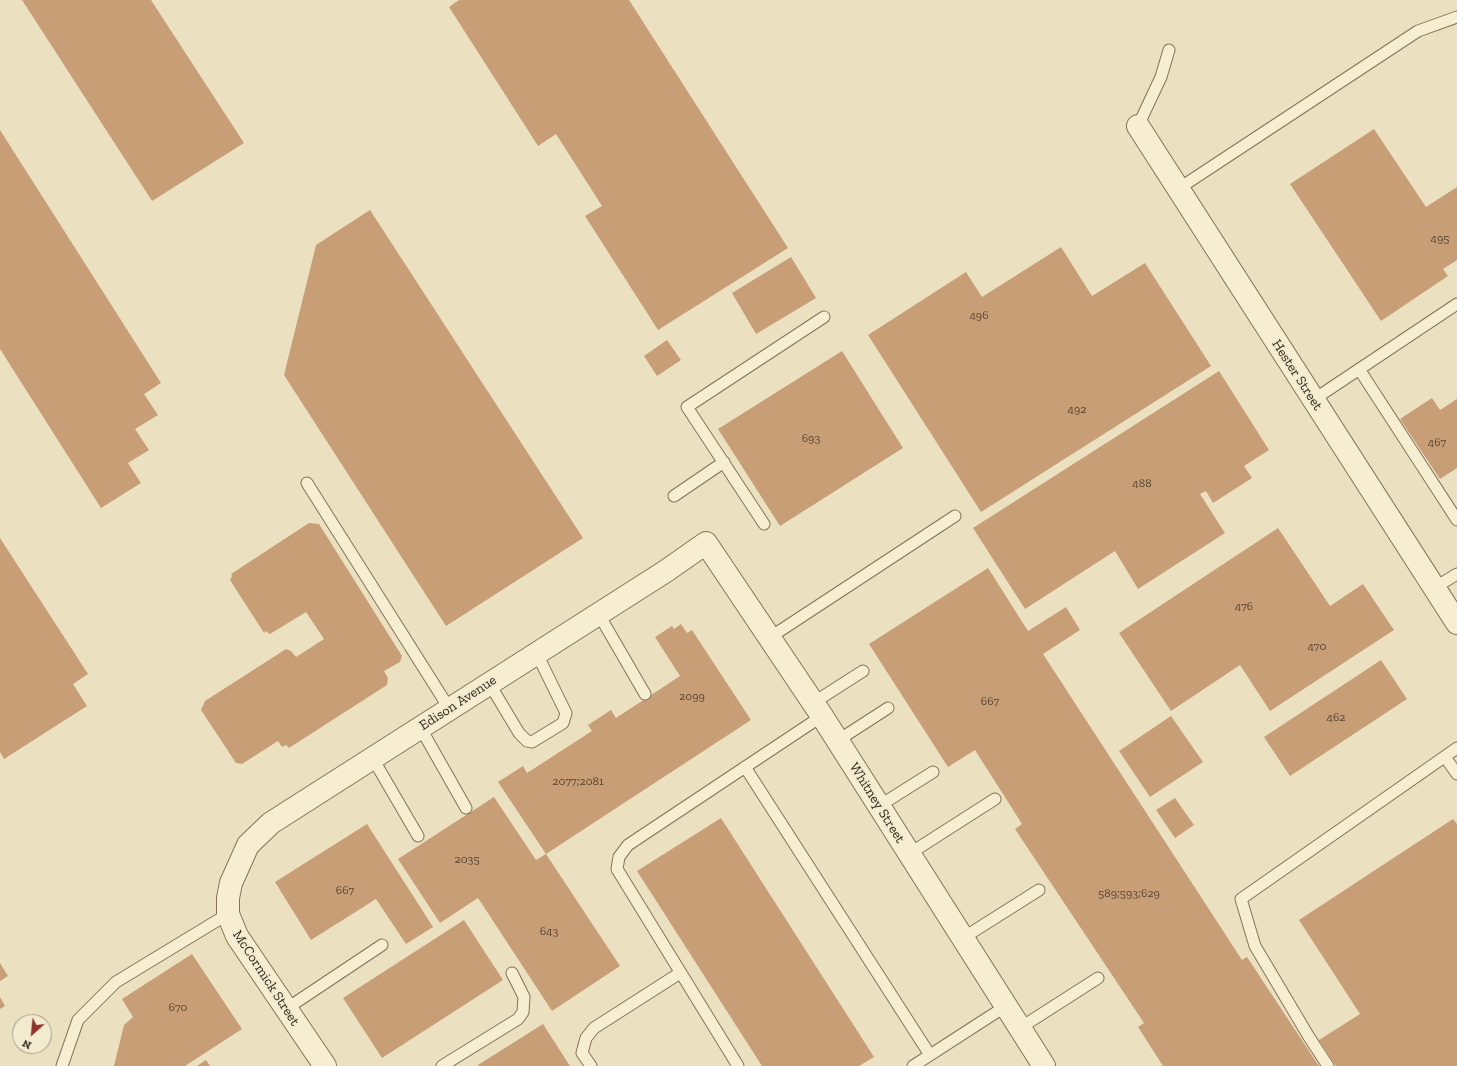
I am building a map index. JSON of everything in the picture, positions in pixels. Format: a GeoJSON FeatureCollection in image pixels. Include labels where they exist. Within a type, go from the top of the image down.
{"type":"FeatureCollection","features":[{"type":"Feature","properties":{"kind":"street","name":"Hester Street"},"geometry":{"type":"LineString","coordinates":[[1138,126],[1457,623]]}},
{"type":"Feature","properties":{"kind":"street","name":"Edison Avenue"},"geometry":{"type":"LineString","coordinates":[[231,882],[248,845],[271,822],[536,652],[666,571],[706,543]]}},
{"type":"Feature","properties":{"kind":"street","name":"Whitney Street"},"geometry":{"type":"LineString","coordinates":[[706,543],[818,710],[1044,1066]]}},
{"type":"Feature","properties":{"kind":"street","name":"McCormick Street"},"geometry":{"type":"LineString","coordinates":[[231,882],[228,898],[228,914],[237,936],[325,1066]]}},
{"type":"Feature","properties":{"kind":"lane"},"geometry":{"type":"LineString","coordinates":[[1178,189],[1418,31],[1457,17]]}},
{"type":"Feature","properties":{"kind":"lane"},"geometry":{"type":"LineString","coordinates":[[1138,126],[1161,77],[1169,50]]}},
{"type":"Feature","properties":{"kind":"lane"},"geometry":{"type":"LineString","coordinates":[[1313,400],[1457,304]]}},
{"type":"Feature","properties":{"kind":"lane"},"geometry":{"type":"LineString","coordinates":[[764,524],[687,407],[824,317]]}},
{"type":"Feature","properties":{"kind":"lane"},"geometry":{"type":"LineString","coordinates":[[1359,369],[1457,520]]}},
{"type":"Feature","properties":{"kind":"lane"},"geometry":{"type":"LineString","coordinates":[[674,496],[724,462]]}},
{"type":"Feature","properties":{"kind":"lane"},"geometry":{"type":"LineString","coordinates":[[308,483],[450,708]]}},
{"type":"Feature","properties":{"kind":"lane"},"geometry":{"type":"LineString","coordinates":[[769,638],[955,516]]}},
{"type":"Feature","properties":{"kind":"lane"},"geometry":{"type":"LineString","coordinates":[[1434,588],[1457,574]]}},
{"type":"Feature","properties":{"kind":"lane"},"geometry":{"type":"LineString","coordinates":[[598,613],[645,694]]}},
{"type":"Feature","properties":{"kind":"lane"},"geometry":{"type":"LineString","coordinates":[[489,683],[518,733],[527,741],[532,742],[563,723],[566,713],[536,652]]}},
{"type":"Feature","properties":{"kind":"lane"},"geometry":{"type":"LineString","coordinates":[[738,1066],[617,869],[619,857],[628,845],[745,767],[818,710],[863,671]]}},
{"type":"Feature","properties":{"kind":"lane"},"geometry":{"type":"LineString","coordinates":[[837,740],[888,708]]}},
{"type":"Feature","properties":{"kind":"lane"},"geometry":{"type":"LineString","coordinates":[[420,727],[466,808]]}},
{"type":"Feature","properties":{"kind":"lane"},"geometry":{"type":"LineString","coordinates":[[1328,1066],[1256,946],[1241,899],[1457,748]]}},
{"type":"Feature","properties":{"kind":"lane"},"geometry":{"type":"LineString","coordinates":[[1445,757],[1457,774]]}},
{"type":"Feature","properties":{"kind":"lane"},"geometry":{"type":"LineString","coordinates":[[372,758],[418,836]]}},
{"type":"Feature","properties":{"kind":"lane"},"geometry":{"type":"LineString","coordinates":[[745,767],[930,1055]]}},
{"type":"Feature","properties":{"kind":"lane"},"geometry":{"type":"LineString","coordinates":[[879,806],[932,772]]}},
{"type":"Feature","properties":{"kind":"lane"},"geometry":{"type":"LineString","coordinates":[[909,854],[995,799]]}},
{"type":"Feature","properties":{"kind":"lane"},"geometry":{"type":"LineString","coordinates":[[963,938],[1039,890]]}},
{"type":"Feature","properties":{"kind":"lane"},"geometry":{"type":"LineString","coordinates":[[62,1066],[78,1020],[116,982],[228,914]]}},
{"type":"Feature","properties":{"kind":"lane"},"geometry":{"type":"LineString","coordinates":[[286,1009],[382,945]]}},
{"type":"Feature","properties":{"kind":"lane"},"geometry":{"type":"LineString","coordinates":[[591,1066],[582,1053],[586,1038],[594,1028],[680,972]]}},
{"type":"Feature","properties":{"kind":"lane"},"geometry":{"type":"LineString","coordinates":[[442,1066],[518,1019],[523,1012],[524,997],[512,973]]}},
{"type":"Feature","properties":{"kind":"lane"},"geometry":{"type":"LineString","coordinates":[[1020,1028],[1098,978]]}},
{"type":"Feature","properties":{"kind":"lane"},"geometry":{"type":"LineString","coordinates":[[913,1066],[1006,1006]]}},
{"type":"Feature","properties":{"kind":"building"},"geometry":{"type":"Polygon","coordinates":[[[22,0],[151,0],[244,143],[152,201],[22,0]]]}},
{"type":"Feature","properties":{"kind":"building"},"geometry":{"type":"Polygon","coordinates":[[[459,0],[629,0],[788,248],[658,330],[585,216],[602,206],[556,134],[538,146],[449,7],[459,0]]]}},
{"type":"Feature","properties":{"kind":"building"},"geometry":{"type":"Polygon","coordinates":[[[1374,129],[1426,207],[1457,187],[1457,260],[1443,269],[1448,276],[1381,321],[1290,184],[1374,129]]]}},
{"type":"Feature","properties":{"kind":"building"},"geometry":{"type":"Polygon","coordinates":[[[0,130],[161,383],[144,394],[158,415],[135,429],[149,450],[128,463],[141,483],[101,508],[0,349],[0,130]]]}},
{"type":"Feature","properties":{"kind":"building"},"geometry":{"type":"Polygon","coordinates":[[[370,210],[583,538],[446,626],[284,375],[316,245],[370,210]]]}},
{"type":"Feature","properties":{"kind":"building"},"geometry":{"type":"Polygon","coordinates":[[[1061,247],[1092,296],[1145,263],[1211,366],[981,512],[868,335],[966,272],[982,297],[1061,247]]]}},
{"type":"Feature","properties":{"kind":"building"},"geometry":{"type":"Polygon","coordinates":[[[791,257],[816,298],[756,334],[732,293],[791,257]]]}},
{"type":"Feature","properties":{"kind":"building"},"geometry":{"type":"Polygon","coordinates":[[[667,340],[681,360],[657,376],[644,356],[667,340]]]}},
{"type":"Feature","properties":{"kind":"building"},"geometry":{"type":"Polygon","coordinates":[[[842,351],[903,448],[780,526],[718,429],[842,351]]]}},
{"type":"Feature","properties":{"kind":"building"},"geometry":{"type":"Polygon","coordinates":[[[1219,371],[1269,450],[1244,466],[1252,478],[1213,503],[1206,491],[1200,494],[1225,533],[1138,589],[1115,551],[1025,609],[973,528],[1219,371]]]}},
{"type":"Feature","properties":{"kind":"building"},"geometry":{"type":"Polygon","coordinates":[[[1432,398],[1440,410],[1457,399],[1457,468],[1440,479],[1400,419],[1432,398]]]}},
{"type":"Feature","properties":{"kind":"building"},"geometry":{"type":"Polygon","coordinates":[[[309,523],[319,524],[402,656],[400,662],[384,671],[388,678],[387,685],[289,748],[286,745],[282,747],[278,741],[242,764],[236,763],[201,710],[205,701],[286,649],[291,651],[296,657],[324,639],[306,612],[270,634],[266,631],[264,633],[230,580],[232,576],[231,574],[309,523]]]}},
{"type":"Feature","properties":{"kind":"building"},"geometry":{"type":"Polygon","coordinates":[[[1278,528],[1330,606],[1363,584],[1394,630],[1270,711],[1240,665],[1171,711],[1119,633],[1278,528]]]}},
{"type":"Feature","properties":{"kind":"building"},"geometry":{"type":"Polygon","coordinates":[[[0,538],[88,674],[73,684],[87,706],[4,759],[0,752],[0,538]]]}},
{"type":"Feature","properties":{"kind":"building"},"geometry":{"type":"Polygon","coordinates":[[[988,568],[1028,631],[1066,607],[1080,630],[1043,654],[1242,960],[1247,957],[1319,1066],[1163,1066],[1138,1027],[1144,1023],[1015,829],[1022,824],[975,750],[948,767],[869,644],[988,568]]]}},
{"type":"Feature","properties":{"kind":"building"},"geometry":{"type":"Polygon","coordinates":[[[681,624],[687,633],[692,630],[751,720],[546,854],[498,782],[523,766],[527,773],[592,731],[588,725],[611,710],[616,718],[680,676],[655,637],[672,626],[674,629],[681,624]]]}},
{"type":"Feature","properties":{"kind":"building"},"geometry":{"type":"Polygon","coordinates":[[[1381,660],[1407,699],[1290,776],[1264,737],[1381,660]]]}},
{"type":"Feature","properties":{"kind":"building"},"geometry":{"type":"Polygon","coordinates":[[[1171,716],[1203,762],[1150,797],[1119,751],[1171,716]]]}},
{"type":"Feature","properties":{"kind":"building"},"geometry":{"type":"Polygon","coordinates":[[[494,797],[536,860],[546,854],[620,966],[552,1011],[478,898],[440,923],[398,859],[494,797]]]}},
{"type":"Feature","properties":{"kind":"building"},"geometry":{"type":"Polygon","coordinates":[[[1175,798],[1194,825],[1175,838],[1156,810],[1175,798]]]}},
{"type":"Feature","properties":{"kind":"building"},"geometry":{"type":"Polygon","coordinates":[[[721,818],[874,1057],[859,1066],[762,1066],[637,871],[721,818]]]}},
{"type":"Feature","properties":{"kind":"building"},"geometry":{"type":"Polygon","coordinates":[[[1453,819],[1457,824],[1457,1066],[1336,1066],[1319,1040],[1360,1014],[1299,920],[1453,819]]]}},
{"type":"Feature","properties":{"kind":"building"},"geometry":{"type":"Polygon","coordinates":[[[367,824],[433,927],[406,944],[376,899],[311,940],[275,882],[367,824]]]}},
{"type":"Feature","properties":{"kind":"building"},"geometry":{"type":"Polygon","coordinates":[[[464,920],[503,980],[382,1058],[343,998],[464,920]]]}},
{"type":"Feature","properties":{"kind":"building"},"geometry":{"type":"Polygon","coordinates":[[[192,954],[242,1029],[185,1066],[114,1066],[124,1025],[133,1017],[122,999],[192,954]]]}},
{"type":"Feature","properties":{"kind":"building"},"geometry":{"type":"Polygon","coordinates":[[[0,963],[8,976],[0,981],[0,963]]]}},
{"type":"Feature","properties":{"kind":"building"},"geometry":{"type":"Polygon","coordinates":[[[0,997],[5,1006],[0,1009],[0,997]]]}},
{"type":"Feature","properties":{"kind":"building"},"geometry":{"type":"Polygon","coordinates":[[[543,1024],[570,1066],[478,1066],[478,1065],[543,1024]]]}},
{"type":"Feature","properties":{"kind":"building"},"geometry":{"type":"Polygon","coordinates":[[[206,1060],[210,1066],[197,1066],[206,1060]]]}}]}
